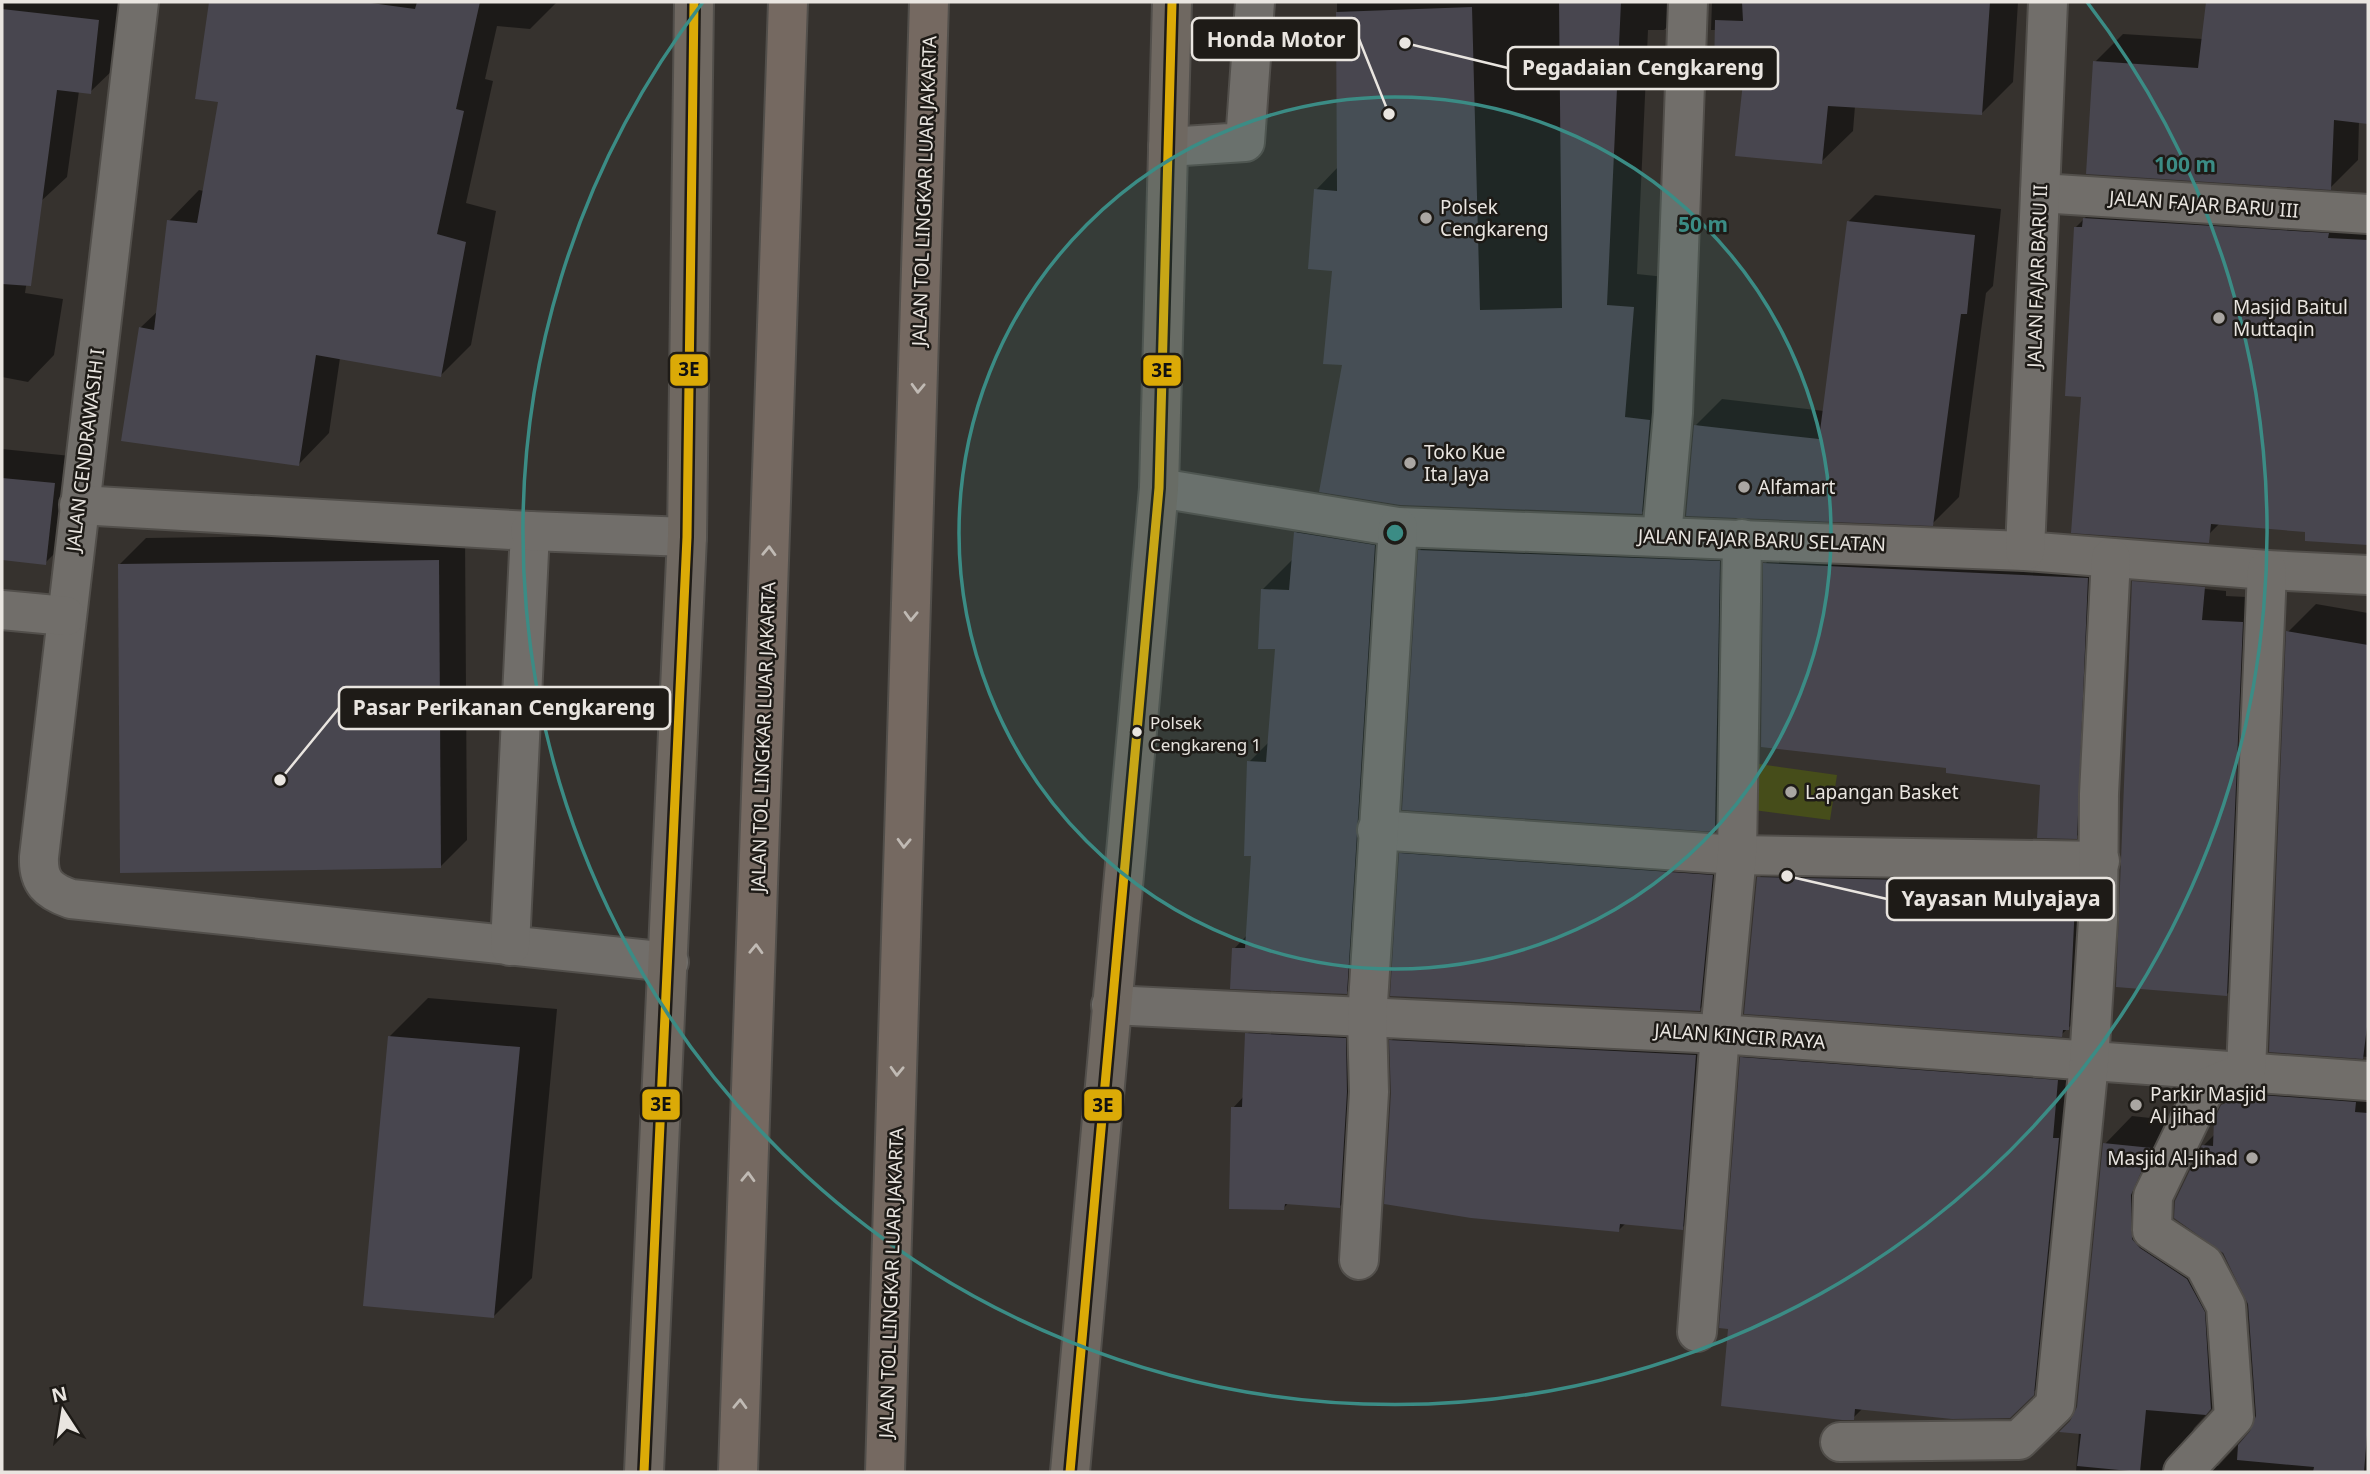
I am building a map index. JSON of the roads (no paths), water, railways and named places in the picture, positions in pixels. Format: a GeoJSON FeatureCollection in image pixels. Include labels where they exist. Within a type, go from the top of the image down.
{"type":"FeatureCollection","features":[{"type":"Feature","properties":{"kind":"highway","name":"JALAN TOL LINGKAR LUAR JAKARTA"},"geometry":{"type":"LineString","coordinates":[[738,1472],[789,2]]}},
{"type":"Feature","properties":{"kind":"highway","name":"JALAN TOL LINGKAR LUAR JAKARTA"},"geometry":{"type":"LineString","coordinates":[[885,1472],[929,2]]}},
{"type":"Feature","properties":{"kind":"main road"},"geometry":{"type":"LineString","coordinates":[[644,1472],[687,537],[694,2]]}},
{"type":"Feature","properties":{"kind":"main road"},"geometry":{"type":"LineString","coordinates":[[1070,1472],[1159,488],[1172,2]]}},
{"type":"Feature","properties":{"kind":"street","name":"JALAN CENDRAWASIH I"},"geometry":{"type":"LineString","coordinates":[[139,2],[38,872],[44,884],[55,893],[71,899],[510,946]]}},
{"type":"Feature","properties":{"kind":"street"},"geometry":{"type":"LineString","coordinates":[[1168,147],[1245,142],[1255,2]]}},
{"type":"Feature","properties":{"kind":"street"},"geometry":{"type":"LineString","coordinates":[[1662,536],[1673,413],[1688,2]]}},
{"type":"Feature","properties":{"kind":"street","name":"JALAN FAJAR BARU II"},"geometry":{"type":"LineString","coordinates":[[2025,551],[2048,2]]}},
{"type":"Feature","properties":{"kind":"street","name":"JALAN FAJAR BARU III"},"geometry":{"type":"LineString","coordinates":[[2040,194],[2368,214]]}},
{"type":"Feature","properties":{"kind":"street","name":"JALAN FAJAR BARU SELATAN"},"geometry":{"type":"LineString","coordinates":[[1159,488],[1398,527],[2025,551],[2368,575]]}},
{"type":"Feature","properties":{"kind":"street"},"geometry":{"type":"LineString","coordinates":[[79,505],[530,531],[687,537]]}},
{"type":"Feature","properties":{"kind":"street"},"geometry":{"type":"LineString","coordinates":[[1359,1260],[1369,1092],[1367,1019],[1377,830],[1398,527]]}},
{"type":"Feature","properties":{"kind":"street"},"geometry":{"type":"LineString","coordinates":[[530,531],[510,946],[669,962]]}},
{"type":"Feature","properties":{"kind":"street"},"geometry":{"type":"LineString","coordinates":[[1697,1332],[1737,855],[1742,539]]}},
{"type":"Feature","properties":{"kind":"street"},"geometry":{"type":"LineString","coordinates":[[1840,1442],[2019,1440],[2055,1405],[2089,1062],[2111,558]]}},
{"type":"Feature","properties":{"kind":"street"},"geometry":{"type":"LineString","coordinates":[[2183,1472],[2234,1417],[2226,1306],[2204,1264],[2152,1230],[2153,1196],[2205,1088],[2246,1071],[2267,570]]}},
{"type":"Feature","properties":{"kind":"street"},"geometry":{"type":"LineString","coordinates":[[2,610],[66,616]]}},
{"type":"Feature","properties":{"kind":"street"},"geometry":{"type":"LineString","coordinates":[[1377,830],[1737,855],[2099,861]]}},
{"type":"Feature","properties":{"kind":"street","name":"JALAN KINCIR RAYA"},"geometry":{"type":"LineString","coordinates":[[1111,1005],[1720,1034],[2368,1081]]}},
{"type":"Feature","properties":{"kind":"place","name":"Pegadaian Cengkareng"},"geometry":{"type":"Point","coordinates":[1405,43]}},
{"type":"Feature","properties":{"kind":"place","name":"Honda Motor"},"geometry":{"type":"Point","coordinates":[1389,114]}},
{"type":"Feature","properties":{"kind":"place","name":"Polsek Cengkareng"},"geometry":{"type":"Point","coordinates":[1426,218]}},
{"type":"Feature","properties":{"kind":"place","name":"Masjid Baitul Muttaqin"},"geometry":{"type":"Point","coordinates":[2219,318]}},
{"type":"Feature","properties":{"kind":"place","name":"Toko Kue Ita Jaya"},"geometry":{"type":"Point","coordinates":[1410,463]}},
{"type":"Feature","properties":{"kind":"place","name":"Alfamart"},"geometry":{"type":"Point","coordinates":[1744,487]}},
{"type":"Feature","properties":{"kind":"place","name":"Polsek Cengkareng 1"},"geometry":{"type":"Point","coordinates":[1137,732]}},
{"type":"Feature","properties":{"kind":"place","name":"Pasar Perikanan Cengkareng"},"geometry":{"type":"Point","coordinates":[280,780]}},
{"type":"Feature","properties":{"kind":"place","name":"Lapangan Basket"},"geometry":{"type":"Point","coordinates":[1791,792]}},
{"type":"Feature","properties":{"kind":"place","name":"Yayasan Mulyajaya"},"geometry":{"type":"Point","coordinates":[1787,876]}},
{"type":"Feature","properties":{"kind":"place","name":"Parkir Masjid Al jihad"},"geometry":{"type":"Point","coordinates":[2136,1105]}},
{"type":"Feature","properties":{"kind":"place","name":"Masjid Al-Jihad"},"geometry":{"type":"Point","coordinates":[2252,1158]}}]}
